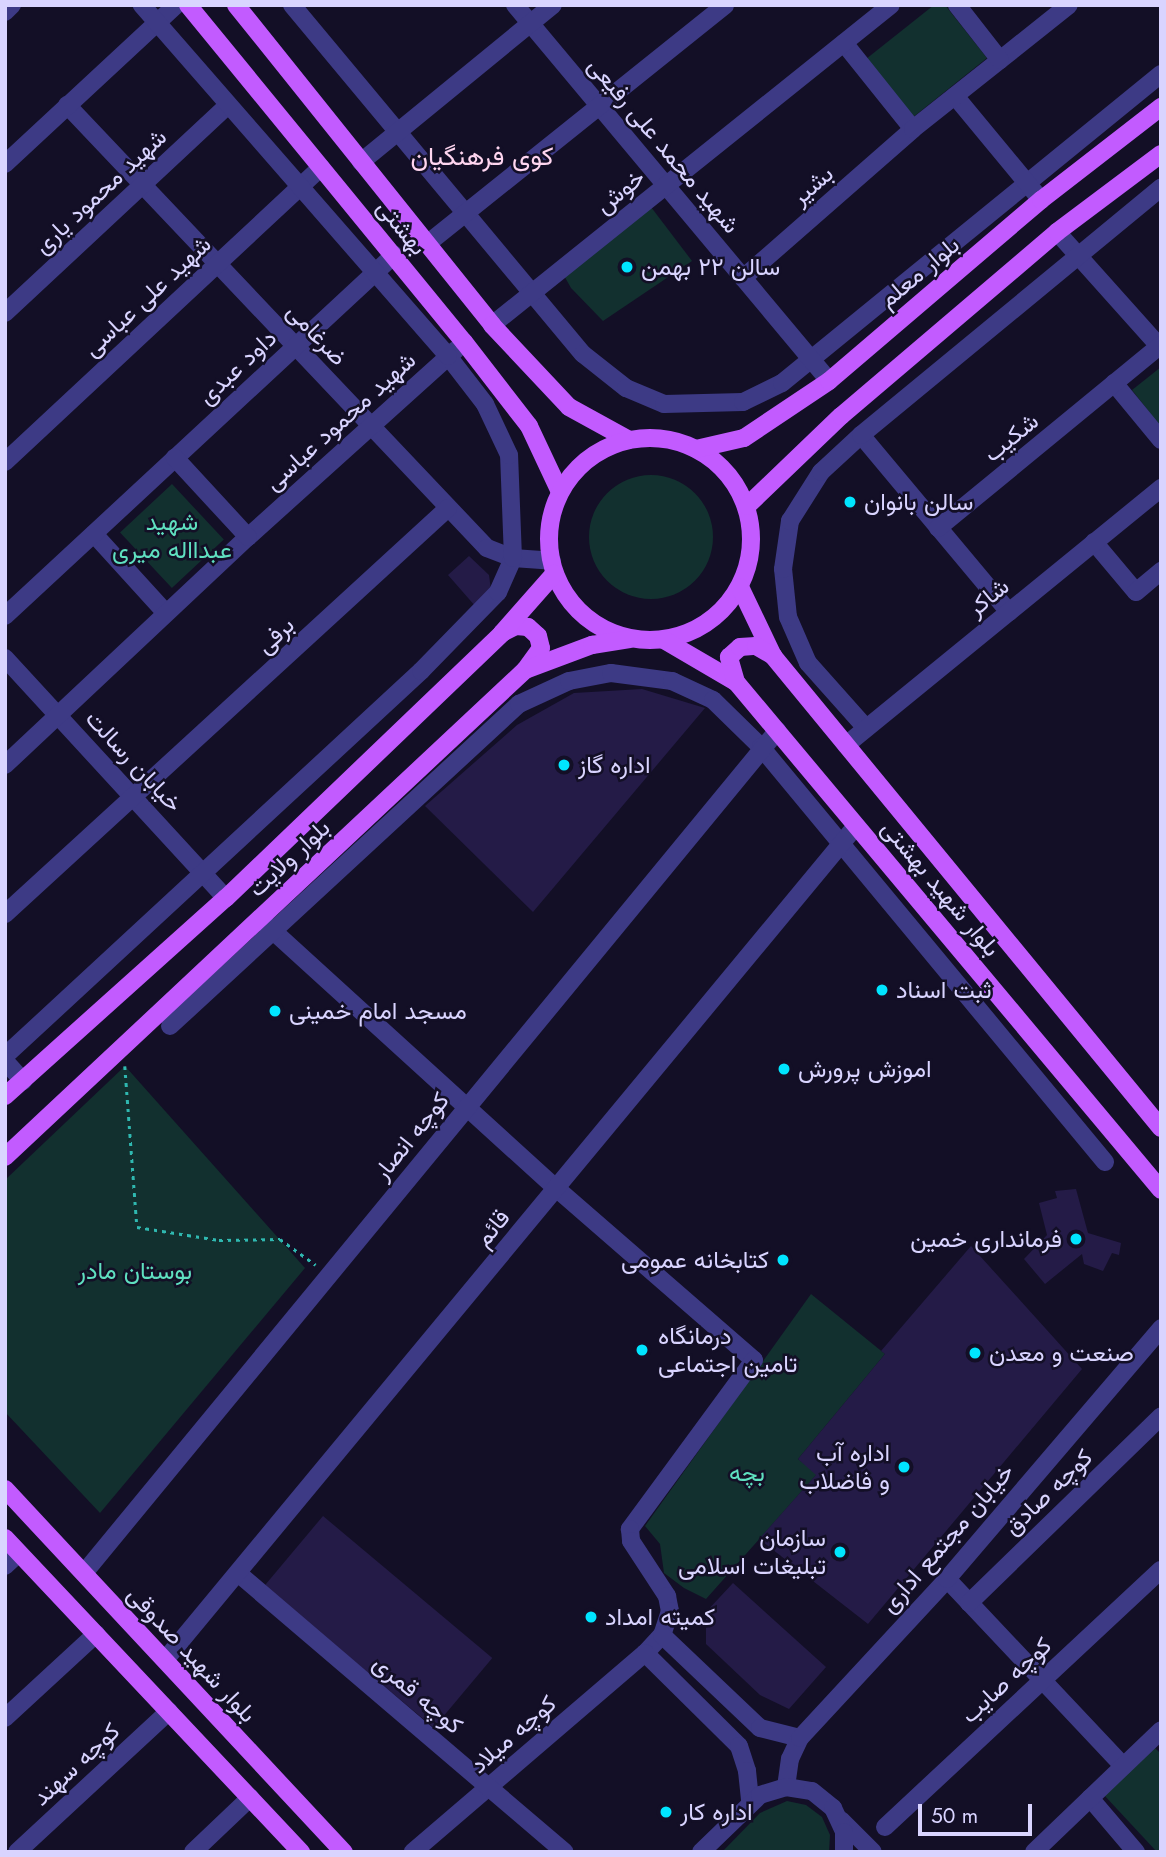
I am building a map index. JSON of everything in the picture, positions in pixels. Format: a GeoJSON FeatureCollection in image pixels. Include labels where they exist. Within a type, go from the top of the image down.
{"type":"FeatureCollection","features":[{"type":"Feature","properties":{"kind":"main road","name":"بهشتی"},"geometry":{"type":"LineString","coordinates":[[188,5],[394,255],[529,426],[560,492]]}},
{"type":"Feature","properties":{"kind":"main road","name":"بهشتی"},"geometry":{"type":"LineString","coordinates":[[236,5],[492,325],[569,407],[629,440]]}},
{"type":"Feature","properties":{"kind":"main road","name":"بلوار معلم"},"geometry":{"type":"LineString","coordinates":[[696,449],[744,438],[829,381],[1041,200],[1161,107]]}},
{"type":"Feature","properties":{"kind":"main road"},"geometry":{"type":"LineString","coordinates":[[747,506],[841,416],[1057,232],[1161,154]]}},
{"type":"Feature","properties":{"kind":"main road"},"geometry":{"type":"LineString","coordinates":[[652,438],[674,441],[696,449],[727,472],[747,506],[752,533],[750,561],[740,587],[724,610],[706,624],[664,640],[630,639],[598,627],[571,604],[553,568],[548,540],[551,515],[560,492],[589,458],[608,447],[629,440],[652,438]]}},
{"type":"Feature","properties":{"kind":"main road","name":"بلوار ولایت"},"geometry":{"type":"LineString","coordinates":[[5,1096],[226,898],[502,634],[553,568]]}},
{"type":"Feature","properties":{"kind":"main road","name":"بلوار شهید بهشتی"},"geometry":{"type":"LineString","coordinates":[[740,587],[773,656],[1161,1128]]}},
{"type":"Feature","properties":{"kind":"main road"},"geometry":{"type":"LineString","coordinates":[[502,634],[516,626],[528,627],[538,636],[541,648],[536,659],[525,670]]}},
{"type":"Feature","properties":{"kind":"main road","name":"بلوار ولایت"},"geometry":{"type":"LineString","coordinates":[[5,1157],[266,925],[525,670],[592,645],[630,639]]}},
{"type":"Feature","properties":{"kind":"main road","name":"بلوار شهید بهشتی"},"geometry":{"type":"LineString","coordinates":[[664,640],[736,682],[1161,1190]]}},
{"type":"Feature","properties":{"kind":"main road"},"geometry":{"type":"LineString","coordinates":[[736,682],[730,669],[729,657],[740,647],[757,646],[773,656]]}},
{"type":"Feature","properties":{"kind":"main road","name":"بلوار شهید صدوقی"},"geometry":{"type":"LineString","coordinates":[[5,1489],[344,1852]]}},
{"type":"Feature","properties":{"kind":"main road"},"geometry":{"type":"LineString","coordinates":[[5,1538],[301,1852]]}},
{"type":"Feature","properties":{"kind":"street"},"geometry":{"type":"LineString","coordinates":[[5,12],[12,5]]}},
{"type":"Feature","properties":{"kind":"street"},"geometry":{"type":"LineString","coordinates":[[23,1081],[5,1059],[421,671],[498,592],[513,558],[509,455],[485,404],[448,356],[142,5]]}},
{"type":"Feature","properties":{"kind":"street"},"geometry":{"type":"LineString","coordinates":[[5,164],[176,5]]}},
{"type":"Feature","properties":{"kind":"street"},"geometry":{"type":"LineString","coordinates":[[292,5],[583,354],[626,388],[664,404],[743,402],[782,383],[1161,74]]}},
{"type":"Feature","properties":{"kind":"street","name":"شهید محمد علی رفیعی"},"geometry":{"type":"LineString","coordinates":[[515,5],[829,381]]}},
{"type":"Feature","properties":{"kind":"street"},"geometry":{"type":"LineString","coordinates":[[361,162],[553,5]]}},
{"type":"Feature","properties":{"kind":"street"},"geometry":{"type":"LineString","coordinates":[[427,244],[725,5]]}},
{"type":"Feature","properties":{"kind":"street"},"geometry":{"type":"LineString","coordinates":[[957,5],[1000,60],[1069,5]]}},
{"type":"Feature","properties":{"kind":"street","name":"خوش"},"geometry":{"type":"LineString","coordinates":[[492,325],[886,7]]}},
{"type":"Feature","properties":{"kind":"street"},"geometry":{"type":"LineString","coordinates":[[844,43],[913,129]]}},
{"type":"Feature","properties":{"kind":"street","name":"بشیر"},"geometry":{"type":"LineString","coordinates":[[743,278],[913,129],[1000,60]]}},
{"type":"Feature","properties":{"kind":"street"},"geometry":{"type":"LineString","coordinates":[[955,96],[1041,200]]}},
{"type":"Feature","properties":{"kind":"street","name":"ضرغامی"},"geometry":{"type":"LineString","coordinates":[[67,105],[487,548],[553,568]]}},
{"type":"Feature","properties":{"kind":"street","name":"شهید محمود یاری"},"geometry":{"type":"LineString","coordinates":[[5,313],[228,105]]}},
{"type":"Feature","properties":{"kind":"street","name":"شهید علی عباسی"},"geometry":{"type":"LineString","coordinates":[[5,462],[321,167]]}},
{"type":"Feature","properties":{"kind":"street"},"geometry":{"type":"LineString","coordinates":[[866,728],[808,663],[788,617],[783,569],[790,521],[821,472],[861,435],[1161,188]]}},
{"type":"Feature","properties":{"kind":"street"},"geometry":{"type":"LineString","coordinates":[[1057,232],[1160,345]]}},
{"type":"Feature","properties":{"kind":"street","name":"داود عبدی"},"geometry":{"type":"LineString","coordinates":[[5,616],[394,255]]}},
{"type":"Feature","properties":{"kind":"street","name":"شهید محمود عباسی"},"geometry":{"type":"LineString","coordinates":[[165,612],[464,342]]}},
{"type":"Feature","properties":{"kind":"street","name":"شکیب"},"geometry":{"type":"LineString","coordinates":[[939,528],[1160,345]]}},
{"type":"Feature","properties":{"kind":"street"},"geometry":{"type":"LineString","coordinates":[[1114,383],[1161,440]]}},
{"type":"Feature","properties":{"kind":"street"},"geometry":{"type":"LineString","coordinates":[[861,435],[1009,612]]}},
{"type":"Feature","properties":{"kind":"street"},"geometry":{"type":"LineString","coordinates":[[175,458],[248,537]]}},
{"type":"Feature","properties":{"kind":"street","name":"شاکر"},"geometry":{"type":"LineString","coordinates":[[846,745],[1161,488]]}},
{"type":"Feature","properties":{"kind":"street","name":"برفی"},"geometry":{"type":"LineString","coordinates":[[5,914],[135,798],[448,508]]}},
{"type":"Feature","properties":{"kind":"street"},"geometry":{"type":"LineString","coordinates":[[5,765],[165,612],[94,534]]}},
{"type":"Feature","properties":{"kind":"street"},"geometry":{"type":"LineString","coordinates":[[1094,542],[1136,592],[1161,571]]}},
{"type":"Feature","properties":{"kind":"street","name":"خیابان رسالت"},"geometry":{"type":"LineString","coordinates":[[5,658],[226,898]]}},
{"type":"Feature","properties":{"kind":"street"},"geometry":{"type":"LineString","coordinates":[[170,1026],[266,925],[519,704],[569,681],[611,673],[672,681],[713,700],[761,747],[1105,1162]]}},
{"type":"Feature","properties":{"kind":"street","name":"کوچه انصار"},"geometry":{"type":"LineString","coordinates":[[84,1573],[761,747],[777,731]]}},
{"type":"Feature","properties":{"kind":"street","name":"قائم"},"geometry":{"type":"LineString","coordinates":[[165,1660],[239,1574],[856,825]]}},
{"type":"Feature","properties":{"kind":"street"},"geometry":{"type":"LineString","coordinates":[[266,925],[556,1188],[754,1360],[630,1530],[631,1541],[667,1596],[670,1611],[662,1635],[760,1728],[800,1738]]}},
{"type":"Feature","properties":{"kind":"street","name":"خیابان مجتمع اداری"},"geometry":{"type":"LineString","coordinates":[[786,1787],[790,1759],[800,1738],[947,1579],[1161,1328]]}},
{"type":"Feature","properties":{"kind":"street","name":"کوچه صادق"},"geometry":{"type":"LineString","coordinates":[[969,1602],[1161,1416]]}},
{"type":"Feature","properties":{"kind":"street"},"geometry":{"type":"LineString","coordinates":[[5,1566],[19,1553]]}},
{"type":"Feature","properties":{"kind":"street","name":"کوچه صایب"},"geometry":{"type":"LineString","coordinates":[[885,1827],[1161,1570]]}},
{"type":"Feature","properties":{"kind":"street","name":"کوچه قمری"},"geometry":{"type":"LineString","coordinates":[[239,1574],[565,1852]]}},
{"type":"Feature","properties":{"kind":"street"},"geometry":{"type":"LineString","coordinates":[[947,1579],[1123,1766]]}},
{"type":"Feature","properties":{"kind":"street"},"geometry":{"type":"LineString","coordinates":[[5,1718],[96,1634]]}},
{"type":"Feature","properties":{"kind":"street","name":"کوچه میلاد"},"geometry":{"type":"LineString","coordinates":[[413,1852],[645,1653],[662,1635]]}},
{"type":"Feature","properties":{"kind":"street"},"geometry":{"type":"LineString","coordinates":[[645,1653],[739,1746],[747,1771],[750,1802]]}},
{"type":"Feature","properties":{"kind":"street","name":"کوچه سهند"},"geometry":{"type":"LineString","coordinates":[[17,1852],[169,1712]]}},
{"type":"Feature","properties":{"kind":"street"},"geometry":{"type":"LineString","coordinates":[[1034,1852],[1161,1730]]}},
{"type":"Feature","properties":{"kind":"street"},"geometry":{"type":"LineString","coordinates":[[701,1852],[750,1802],[760,1795],[786,1787],[799,1787],[824,1798],[840,1819],[873,1852]]}},
{"type":"Feature","properties":{"kind":"street"},"geometry":{"type":"LineString","coordinates":[[193,1852],[250,1798]]}},
{"type":"Feature","properties":{"kind":"street"},"geometry":{"type":"LineString","coordinates":[[1090,1798],[1136,1852]]}},
{"type":"Feature","properties":{"kind":"street"},"geometry":{"type":"LineString","coordinates":[[840,1819],[844,1832],[844,1852]]}},
{"type":"Feature","properties":{"kind":"path"},"geometry":{"type":"LineString","coordinates":[[125,1066],[137,1227],[219,1240],[280,1239],[330,1274]]}},
{"type":"Feature","properties":{"kind":"green space"},"geometry":{"type":"Polygon","coordinates":[[[934,5],[945,5],[987,58],[912,118],[866,59],[934,5]]]}},
{"type":"Feature","properties":{"kind":"green space","name":"سالن ۲۲ بهمن"},"geometry":{"type":"Polygon","coordinates":[[[651,207],[692,261],[603,321],[571,288],[562,272],[651,207]]]}},
{"type":"Feature","properties":{"kind":"green space"},"geometry":{"type":"Polygon","coordinates":[[[1161,367],[1161,427],[1132,390],[1161,367]]]}},
{"type":"Feature","properties":{"kind":"green space"},"geometry":{"type":"Polygon","coordinates":[[[651,475],[675,480],[695,493],[708,513],[713,537],[708,561],[695,581],[675,594],[651,599],[627,594],[607,581],[594,561],[589,537],[594,513],[607,493],[627,480],[651,475]]]}},
{"type":"Feature","properties":{"kind":"green space","name":"شهید عبدااله میری"},"geometry":{"type":"Polygon","coordinates":[[[172,484],[224,540],[172,588],[120,532],[172,484]]]}},
{"type":"Feature","properties":{"kind":"green space","name":"بوستان مادر"},"geometry":{"type":"Polygon","coordinates":[[[125,1066],[305,1268],[100,1513],[5,1412],[5,1180],[125,1066]]]}},
{"type":"Feature","properties":{"kind":"green space","name":"بچه"},"geometry":{"type":"Polygon","coordinates":[[[811,1294],[885,1354],[798,1459],[817,1474],[706,1599],[684,1588],[664,1573],[660,1544],[645,1526],[811,1294]]]}},
{"type":"Feature","properties":{"kind":"green space"},"geometry":{"type":"Polygon","coordinates":[[[1155,1748],[1161,1754],[1161,1852],[1157,1852],[1104,1795],[1155,1748]]]}},
{"type":"Feature","properties":{"kind":"green space"},"geometry":{"type":"Polygon","coordinates":[[[787,1801],[806,1805],[822,1817],[830,1835],[829,1852],[722,1852],[760,1813],[787,1801]]]}},
{"type":"Feature","properties":{"kind":"building"},"geometry":{"type":"Polygon","coordinates":[[[469,556],[489,575],[491,590],[476,607],[448,575],[469,556]]]}},
{"type":"Feature","properties":{"kind":"building","name":"اداره گاز"},"geometry":{"type":"Polygon","coordinates":[[[642,689],[705,708],[533,912],[425,806],[517,725],[574,693],[642,689]]]}},
{"type":"Feature","properties":{"kind":"building","name":"فرمانداری خمین"},"geometry":{"type":"Polygon","coordinates":[[[1076,1189],[1088,1233],[1121,1243],[1119,1255],[1112,1253],[1103,1271],[1084,1264],[1082,1254],[1045,1284],[1024,1259],[1047,1235],[1039,1203],[1057,1198],[1055,1191],[1076,1189]]]}},
{"type":"Feature","properties":{"kind":"building"},"geometry":{"type":"Polygon","coordinates":[[[971,1246],[1082,1369],[868,1624],[759,1539],[816,1475],[798,1459],[885,1354],[881,1351],[971,1246]]]}},
{"type":"Feature","properties":{"kind":"building"},"geometry":{"type":"Polygon","coordinates":[[[323,1516],[492,1658],[434,1728],[265,1586],[323,1516]]]}},
{"type":"Feature","properties":{"kind":"building","name":"سازمان تبلیغات اسلامی"},"geometry":{"type":"Polygon","coordinates":[[[733,1583],[826,1667],[789,1709],[760,1695],[706,1644],[706,1612],[733,1583]]]}},
{"type":"Feature","properties":{"kind":"place","name":"سالن ۲۲ بهمن"},"geometry":{"type":"Point","coordinates":[627,267]}},
{"type":"Feature","properties":{"kind":"place","name":"سالن بانوان"},"geometry":{"type":"Point","coordinates":[850,502]}},
{"type":"Feature","properties":{"kind":"place","name":"اداره گاز"},"geometry":{"type":"Point","coordinates":[564,765]}},
{"type":"Feature","properties":{"kind":"place","name":"ثبت اسناد"},"geometry":{"type":"Point","coordinates":[882,990]}},
{"type":"Feature","properties":{"kind":"place","name":"مسجد امام خمینی"},"geometry":{"type":"Point","coordinates":[275,1011]}},
{"type":"Feature","properties":{"kind":"place","name":"اموزش پرورش"},"geometry":{"type":"Point","coordinates":[784,1069]}},
{"type":"Feature","properties":{"kind":"place","name":"فرمانداری خمین"},"geometry":{"type":"Point","coordinates":[1076,1239]}},
{"type":"Feature","properties":{"kind":"place","name":"کتابخانه عمومی"},"geometry":{"type":"Point","coordinates":[783,1260]}},
{"type":"Feature","properties":{"kind":"place","name":"درمانگاه تامین اجتماعی"},"geometry":{"type":"Point","coordinates":[642,1350]}},
{"type":"Feature","properties":{"kind":"place","name":"صنعت و معدن"},"geometry":{"type":"Point","coordinates":[975,1353]}},
{"type":"Feature","properties":{"kind":"place","name":"اداره آب و فاضلاب"},"geometry":{"type":"Point","coordinates":[904,1467]}},
{"type":"Feature","properties":{"kind":"place","name":"سازمان تبلیغات اسلامی"},"geometry":{"type":"Point","coordinates":[840,1552]}},
{"type":"Feature","properties":{"kind":"place","name":"کمیته امداد"},"geometry":{"type":"Point","coordinates":[591,1617]}},
{"type":"Feature","properties":{"kind":"place","name":"اداره کار"},"geometry":{"type":"Point","coordinates":[666,1812]}},
{"type":"Feature","properties":{"kind":"district","name":"کوی فرهنگیان"},"geometry":{"type":"Point","coordinates":[482,157]}}]}
